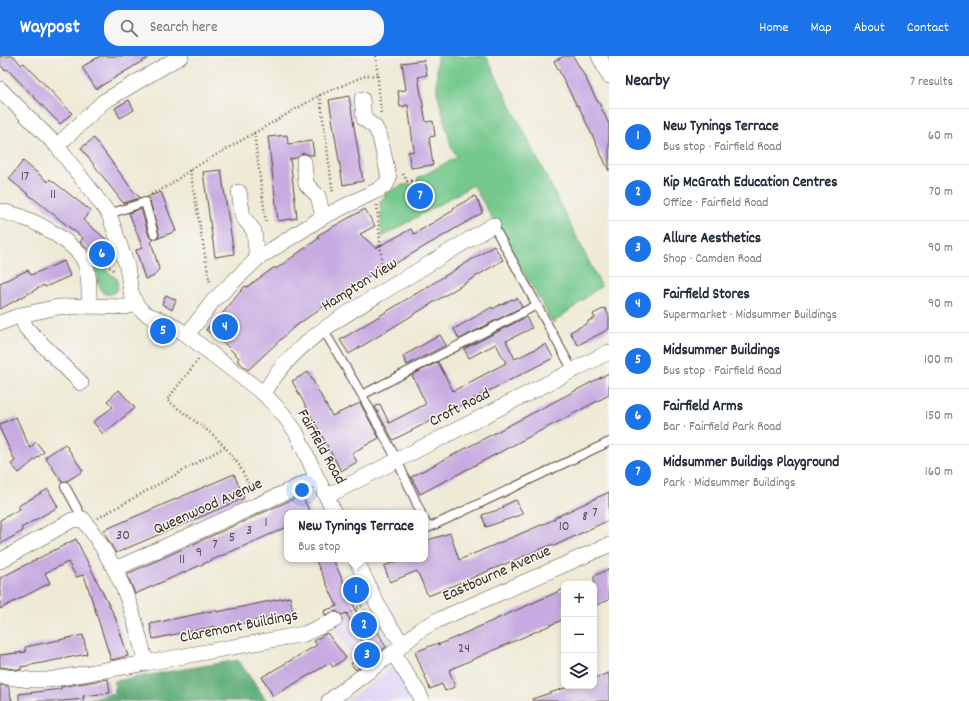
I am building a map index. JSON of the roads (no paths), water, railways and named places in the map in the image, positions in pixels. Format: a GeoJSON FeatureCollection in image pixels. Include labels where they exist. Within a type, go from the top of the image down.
{"type":"FeatureCollection","features":[{"type":"Feature","properties":{"kind":"street"},"geometry":{"type":"LineString","coordinates":[[57,146],[103,102],[181,56]]}},
{"type":"Feature","properties":{"kind":"street"},"geometry":{"type":"LineString","coordinates":[[599,56],[609,76]]}},
{"type":"Feature","properties":{"kind":"street"},"geometry":{"type":"LineString","coordinates":[[0,89],[57,146],[109,214],[127,266],[131,292],[136,304],[124,308],[89,306],[58,308],[21,315],[0,324]]}},
{"type":"Feature","properties":{"kind":"street"},"geometry":{"type":"LineString","coordinates":[[187,335],[213,301],[257,259],[329,214],[378,190],[387,183],[389,178],[380,137],[375,127],[364,119],[362,99]]}},
{"type":"Feature","properties":{"kind":"street"},"geometry":{"type":"LineString","coordinates":[[304,162],[306,184],[318,196],[329,214]]}},
{"type":"Feature","properties":{"kind":"street"},"geometry":{"type":"LineString","coordinates":[[239,192],[243,217],[254,231],[257,259]]}},
{"type":"Feature","properties":{"kind":"street"},"geometry":{"type":"LineString","coordinates":[[0,211],[24,218],[61,238],[82,256],[86,264],[88,275],[89,306]]}},
{"type":"Feature","properties":{"kind":"street","name":"Hampton View"},"geometry":{"type":"LineString","coordinates":[[264,394],[281,367],[298,350],[323,329],[493,225]]}},
{"type":"Feature","properties":{"kind":"street","name":"Fairfield Road"},"geometry":{"type":"LineString","coordinates":[[136,304],[141,310],[169,323],[187,335],[264,394],[283,414],[296,432],[334,510]]}},
{"type":"Feature","properties":{"kind":"street"},"geometry":{"type":"LineString","coordinates":[[21,315],[26,328],[81,383]]}},
{"type":"Feature","properties":{"kind":"street","name":"Croft Road"},"geometry":{"type":"LineString","coordinates":[[327,496],[609,352]]}},
{"type":"Feature","properties":{"kind":"street","name":"Queenwood Avenue"},"geometry":{"type":"LineString","coordinates":[[115,569],[317,478]]}},
{"type":"Feature","properties":{"kind":"street"},"geometry":{"type":"LineString","coordinates":[[0,561],[72,520],[85,522],[115,569],[131,608],[146,663]]}},
{"type":"Feature","properties":{"kind":"street","name":"Eastbourne Avenue"},"geometry":{"type":"LineString","coordinates":[[329,701],[398,649],[421,629],[438,620],[609,545]]}},
{"type":"Feature","properties":{"kind":"street"},"geometry":{"type":"LineString","coordinates":[[357,562],[375,600],[389,624],[398,649],[422,701]]}},
{"type":"Feature","properties":{"kind":"street","name":"Claremont Buildings"},"geometry":{"type":"LineString","coordinates":[[0,676],[30,680],[48,680],[304,634],[336,620]]}},
{"type":"Feature","properties":{"kind":"lane"},"geometry":{"type":"LineString","coordinates":[[109,214],[145,202],[154,234]]}},
{"type":"Feature","properties":{"kind":"lane"},"geometry":{"type":"LineString","coordinates":[[493,225],[572,371]]}},
{"type":"Feature","properties":{"kind":"lane"},"geometry":{"type":"LineString","coordinates":[[362,395],[537,304]]}},
{"type":"Feature","properties":{"kind":"lane"},"geometry":{"type":"LineString","coordinates":[[323,329],[362,395],[397,460],[420,510]]}},
{"type":"Feature","properties":{"kind":"lane"},"geometry":{"type":"LineString","coordinates":[[428,528],[609,442]]}},
{"type":"Feature","properties":{"kind":"lane"},"geometry":{"type":"LineString","coordinates":[[65,486],[85,522]]}},
{"type":"Feature","properties":{"kind":"place","name":"Midsummer Buildigs Playground"},"geometry":{"type":"Point","coordinates":[420,196]}},
{"type":"Feature","properties":{"kind":"place","name":"Fairfield Arms"},"geometry":{"type":"Point","coordinates":[102,254]}},
{"type":"Feature","properties":{"kind":"place","name":"Fairfield Stores"},"geometry":{"type":"Point","coordinates":[225,327]}},
{"type":"Feature","properties":{"kind":"place","name":"Midsummer Buildings"},"geometry":{"type":"Point","coordinates":[163,331]}},
{"type":"Feature","properties":{"kind":"place","name":"New Tynings Terrace"},"geometry":{"type":"Point","coordinates":[356,590]}},
{"type":"Feature","properties":{"kind":"place","name":"Kip McGrath Education Centres"},"geometry":{"type":"Point","coordinates":[364,625]}},
{"type":"Feature","properties":{"kind":"place","name":"Allure Aesthetics"},"geometry":{"type":"Point","coordinates":[367,655]}}]}
